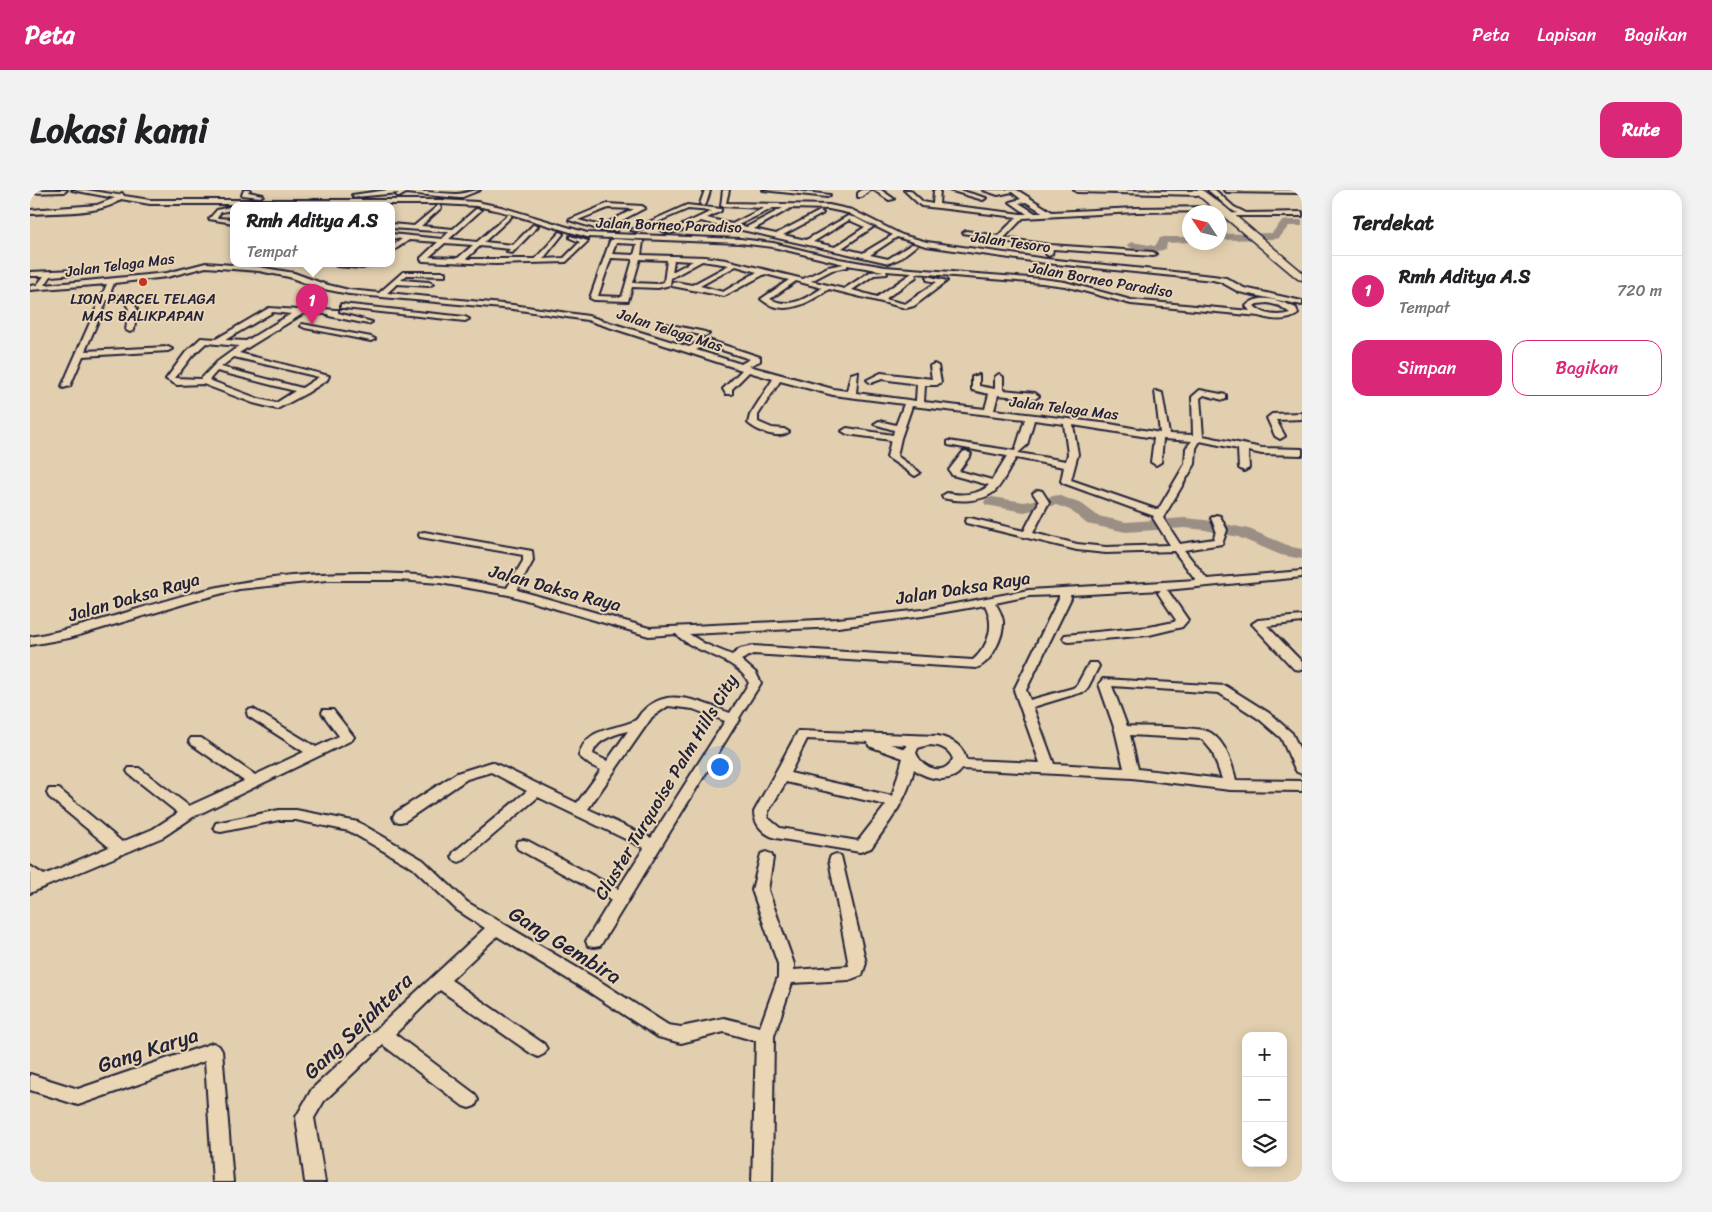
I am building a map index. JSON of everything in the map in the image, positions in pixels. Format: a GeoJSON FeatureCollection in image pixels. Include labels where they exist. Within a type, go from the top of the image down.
{"type":"FeatureCollection","features":[{"type":"Feature","properties":{"kind":"highway"},"geometry":{"type":"LineString","coordinates":[[1198,192],[1214,205]]}},
{"type":"Feature","properties":{"kind":"highway"},"geometry":{"type":"LineString","coordinates":[[1229,215],[1250,236]]}},
{"type":"Feature","properties":{"kind":"highway"},"geometry":{"type":"LineString","coordinates":[[1227,221],[1278,257],[1302,277]]}},
{"type":"Feature","properties":{"kind":"street"},"geometry":{"type":"LineString","coordinates":[[30,191],[64,190]]}},
{"type":"Feature","properties":{"kind":"street","name":"Jalan Borneo Paradiso"},"geometry":{"type":"LineString","coordinates":[[75,190],[150,202],[350,199],[386,202]]}},
{"type":"Feature","properties":{"kind":"street"},"geometry":{"type":"LineString","coordinates":[[113,190],[187,200]]}},
{"type":"Feature","properties":{"kind":"street"},"geometry":{"type":"LineString","coordinates":[[247,190],[244,194],[350,199],[381,198],[403,194],[460,196],[477,190]]}},
{"type":"Feature","properties":{"kind":"street"},"geometry":{"type":"LineString","coordinates":[[430,194],[439,190]]}},
{"type":"Feature","properties":{"kind":"street"},"geometry":{"type":"LineString","coordinates":[[723,203],[727,190]]}},
{"type":"Feature","properties":{"kind":"street"},"geometry":{"type":"LineString","coordinates":[[766,190],[828,192]]}},
{"type":"Feature","properties":{"kind":"street"},"geometry":{"type":"LineString","coordinates":[[860,196],[861,193],[867,190]]}},
{"type":"Feature","properties":{"kind":"street"},"geometry":{"type":"LineString","coordinates":[[878,190],[891,198]]}},
{"type":"Feature","properties":{"kind":"street"},"geometry":{"type":"LineString","coordinates":[[908,190],[919,203],[1021,216],[1182,208]]}},
{"type":"Feature","properties":{"kind":"street"},"geometry":{"type":"LineString","coordinates":[[936,206],[937,190]]}},
{"type":"Feature","properties":{"kind":"street"},"geometry":{"type":"LineString","coordinates":[[952,190],[983,198]]}},
{"type":"Feature","properties":{"kind":"street"},"geometry":{"type":"LineString","coordinates":[[986,190],[998,193],[1014,190],[1017,194],[1052,215]]}},
{"type":"Feature","properties":{"kind":"street"},"geometry":{"type":"LineString","coordinates":[[1077,190],[1198,192]]}},
{"type":"Feature","properties":{"kind":"street"},"geometry":{"type":"LineString","coordinates":[[1210,190],[1232,208],[1247,215]]}},
{"type":"Feature","properties":{"kind":"street"},"geometry":{"type":"LineString","coordinates":[[1228,190],[1302,191]]}},
{"type":"Feature","properties":{"kind":"street"},"geometry":{"type":"LineString","coordinates":[[703,204],[707,191]]}},
{"type":"Feature","properties":{"kind":"street"},"geometry":{"type":"LineString","coordinates":[[30,212],[81,209],[107,205],[126,192]]}},
{"type":"Feature","properties":{"kind":"street"},"geometry":{"type":"LineString","coordinates":[[381,198],[390,192]]}},
{"type":"Feature","properties":{"kind":"street"},"geometry":{"type":"LineString","coordinates":[[335,202],[390,192],[481,200],[529,212],[572,227],[597,232],[718,235],[762,241]]}},
{"type":"Feature","properties":{"kind":"street"},"geometry":{"type":"LineString","coordinates":[[815,206],[828,192]]}},
{"type":"Feature","properties":{"kind":"street"},"geometry":{"type":"LineString","coordinates":[[965,209],[966,194]]}},
{"type":"Feature","properties":{"kind":"street"},"geometry":{"type":"LineString","coordinates":[[350,199],[366,202]]}},
{"type":"Feature","properties":{"kind":"street"},"geometry":{"type":"LineString","coordinates":[[1028,200],[1013,202],[1033,215]]}},
{"type":"Feature","properties":{"kind":"street","name":"Jalan Borneo Paradiso"},"geometry":{"type":"LineString","coordinates":[[395,203],[433,206],[448,202],[477,204],[587,235],[762,241],[865,261],[1064,280],[1151,299],[1232,305],[1268,301],[1302,309]]}},
{"type":"Feature","properties":{"kind":"street","name":"Jalan Tesoro"},"geometry":{"type":"LineString","coordinates":[[683,203],[815,206],[850,212],[900,236],[926,244],[1047,261],[1213,278],[1223,280],[1242,290],[1302,303]]}},
{"type":"Feature","properties":{"kind":"street"},"geometry":{"type":"LineString","coordinates":[[395,206],[433,206],[478,210],[509,216],[585,241],[566,260],[499,262],[423,259],[478,210]]}},
{"type":"Feature","properties":{"kind":"street"},"geometry":{"type":"LineString","coordinates":[[414,228],[433,206]]}},
{"type":"Feature","properties":{"kind":"street"},"geometry":{"type":"LineString","coordinates":[[414,228],[433,206]]}},
{"type":"Feature","properties":{"kind":"street"},"geometry":{"type":"LineString","coordinates":[[601,228],[642,208],[607,206],[572,220],[601,228],[634,230],[678,230],[719,210],[687,207],[634,230]]}},
{"type":"Feature","properties":{"kind":"street"},"geometry":{"type":"LineString","coordinates":[[718,235],[731,226],[769,208],[788,208],[736,236]]}},
{"type":"Feature","properties":{"kind":"street"},"geometry":{"type":"LineString","coordinates":[[230,209],[220,211],[212,219],[214,221],[230,221]]}},
{"type":"Feature","properties":{"kind":"street"},"geometry":{"type":"LineString","coordinates":[[521,215],[529,212]]}},
{"type":"Feature","properties":{"kind":"street"},"geometry":{"type":"LineString","coordinates":[[777,236],[820,213]]}},
{"type":"Feature","properties":{"kind":"street"},"geometry":{"type":"LineString","coordinates":[[1229,215],[1302,214]]}},
{"type":"Feature","properties":{"kind":"street"},"geometry":{"type":"LineString","coordinates":[[459,261],[509,216]]}},
{"type":"Feature","properties":{"kind":"street"},"geometry":{"type":"LineString","coordinates":[[1000,238],[1010,227],[1018,222],[1021,216]]}},
{"type":"Feature","properties":{"kind":"street"},"geometry":{"type":"LineString","coordinates":[[806,243],[848,218],[870,227],[836,249]]}},
{"type":"Feature","properties":{"kind":"street"},"geometry":{"type":"LineString","coordinates":[[702,219],[864,256],[892,260],[914,245]]}},
{"type":"Feature","properties":{"kind":"street"},"geometry":{"type":"LineString","coordinates":[[395,226],[454,231]]}},
{"type":"Feature","properties":{"kind":"street"},"geometry":{"type":"LineString","coordinates":[[499,262],[535,226]]}},
{"type":"Feature","properties":{"kind":"street"},"geometry":{"type":"LineString","coordinates":[[966,232],[1050,248],[1153,254]]}},
{"type":"Feature","properties":{"kind":"street"},"geometry":{"type":"LineString","coordinates":[[537,261],[560,234]]}},
{"type":"Feature","properties":{"kind":"street"},"geometry":{"type":"LineString","coordinates":[[395,236],[515,247]]}},
{"type":"Feature","properties":{"kind":"street"},"geometry":{"type":"LineString","coordinates":[[864,256],[894,237]]}},
{"type":"Feature","properties":{"kind":"street"},"geometry":{"type":"LineString","coordinates":[[395,247],[408,238]]}},
{"type":"Feature","properties":{"kind":"street"},"geometry":{"type":"LineString","coordinates":[[613,241],[641,242],[637,257],[624,300],[593,298],[613,241]]}},
{"type":"Feature","properties":{"kind":"street","name":"Jalan Borneo Paradiso"},"geometry":{"type":"LineString","coordinates":[[762,241],[827,259],[858,265],[1042,281],[1064,284],[1131,302],[1281,317],[1302,315]]}},
{"type":"Feature","properties":{"kind":"street"},"geometry":{"type":"LineString","coordinates":[[1047,261],[1050,248]]}},
{"type":"Feature","properties":{"kind":"street"},"geometry":{"type":"LineString","coordinates":[[609,256],[637,257],[656,254],[671,259],[701,259],[735,264],[828,287],[909,306],[943,281],[913,275],[872,273],[846,291]]}},
{"type":"Feature","properties":{"kind":"street"},"geometry":{"type":"LineString","coordinates":[[629,284],[662,285],[667,283],[671,259]]}},
{"type":"Feature","properties":{"kind":"street"},"geometry":{"type":"LineString","coordinates":[[668,277],[701,259]]}},
{"type":"Feature","properties":{"kind":"street"},"geometry":{"type":"LineString","coordinates":[[827,259],[830,268]]}},
{"type":"Feature","properties":{"kind":"street","name":"Jalan Telaga Mas"},"geometry":{"type":"LineString","coordinates":[[34,288],[111,282],[167,275],[206,264],[230,265]]}},
{"type":"Feature","properties":{"kind":"street"},"geometry":{"type":"LineString","coordinates":[[693,287],[735,264]]}},
{"type":"Feature","properties":{"kind":"street"},"geometry":{"type":"LineString","coordinates":[[804,281],[830,268],[858,265]]}},
{"type":"Feature","properties":{"kind":"street","name":"Jalan Telaga Mas"},"geometry":{"type":"LineString","coordinates":[[248,267],[275,272],[322,286],[362,293],[513,306],[572,315],[778,378],[851,394],[1162,436],[1198,438],[1262,451],[1302,452]]}},
{"type":"Feature","properties":{"kind":"street"},"geometry":{"type":"LineString","coordinates":[[675,284],[724,294],[764,271]]}},
{"type":"Feature","properties":{"kind":"street"},"geometry":{"type":"LineString","coordinates":[[30,274],[75,272]]}},
{"type":"Feature","properties":{"kind":"street"},"geometry":{"type":"LineString","coordinates":[[381,295],[394,282],[407,273],[442,274]]}},
{"type":"Feature","properties":{"kind":"street"},"geometry":{"type":"LineString","coordinates":[[34,288],[49,274]]}},
{"type":"Feature","properties":{"kind":"street"},"geometry":{"type":"LineString","coordinates":[[880,299],[913,275]]}},
{"type":"Feature","properties":{"kind":"street"},"geometry":{"type":"LineString","coordinates":[[795,279],[765,299],[782,305],[796,306],[828,287]]}},
{"type":"Feature","properties":{"kind":"street"},"geometry":{"type":"LineString","coordinates":[[66,386],[78,354],[111,282]]}},
{"type":"Feature","properties":{"kind":"street"},"geometry":{"type":"LineString","coordinates":[[394,282],[429,284]]}},
{"type":"Feature","properties":{"kind":"street"},"geometry":{"type":"LineString","coordinates":[[362,293],[331,315],[316,318],[305,326],[371,339]]}},
{"type":"Feature","properties":{"kind":"street"},"geometry":{"type":"LineString","coordinates":[[104,298],[127,298],[133,309],[130,330]]}},
{"type":"Feature","properties":{"kind":"street"},"geometry":{"type":"LineString","coordinates":[[427,315],[441,301]]}},
{"type":"Feature","properties":{"kind":"street"},"geometry":{"type":"LineString","coordinates":[[1252,304],[1252,309],[1261,314]]}},
{"type":"Feature","properties":{"kind":"street"},"geometry":{"type":"LineString","coordinates":[[344,306],[465,318]]}},
{"type":"Feature","properties":{"kind":"street"},"geometry":{"type":"LineString","coordinates":[[1288,306],[1294,312],[1292,315]]}},
{"type":"Feature","properties":{"kind":"street"},"geometry":{"type":"LineString","coordinates":[[212,370],[247,344],[306,309],[368,322]]}},
{"type":"Feature","properties":{"kind":"street"},"geometry":{"type":"LineString","coordinates":[[219,340],[272,310],[299,312]]}},
{"type":"Feature","properties":{"kind":"street"},"geometry":{"type":"LineString","coordinates":[[669,326],[705,337],[759,360],[744,368],[727,389],[729,392]]}},
{"type":"Feature","properties":{"kind":"street"},"geometry":{"type":"LineString","coordinates":[[675,345],[705,337]]}},
{"type":"Feature","properties":{"kind":"street"},"geometry":{"type":"LineString","coordinates":[[690,350],[705,337]]}},
{"type":"Feature","properties":{"kind":"street"},"geometry":{"type":"LineString","coordinates":[[232,354],[325,376],[282,404],[273,405],[256,401],[204,381],[177,382],[170,380],[201,341],[219,340],[247,344]]}},
{"type":"Feature","properties":{"kind":"street"},"geometry":{"type":"LineString","coordinates":[[204,381],[223,349],[231,342]]}},
{"type":"Feature","properties":{"kind":"street"},"geometry":{"type":"LineString","coordinates":[[78,354],[168,349]]}},
{"type":"Feature","properties":{"kind":"street"},"geometry":{"type":"LineString","coordinates":[[871,380],[881,376],[921,382],[937,382],[934,366]]}},
{"type":"Feature","properties":{"kind":"street"},"geometry":{"type":"LineString","coordinates":[[212,370],[304,391]]}},
{"type":"Feature","properties":{"kind":"street"},"geometry":{"type":"LineString","coordinates":[[851,394],[855,374]]}},
{"type":"Feature","properties":{"kind":"street"},"geometry":{"type":"LineString","coordinates":[[976,377],[975,388],[1035,396]]}},
{"type":"Feature","properties":{"kind":"street"},"geometry":{"type":"LineString","coordinates":[[989,413],[996,392],[998,377]]}},
{"type":"Feature","properties":{"kind":"street"},"geometry":{"type":"LineString","coordinates":[[778,378],[754,416],[753,423],[770,431],[784,432]]}},
{"type":"Feature","properties":{"kind":"street"},"geometry":{"type":"LineString","coordinates":[[920,404],[921,382]]}},
{"type":"Feature","properties":{"kind":"street"},"geometry":{"type":"LineString","coordinates":[[1160,519],[1190,464],[1192,448],[1198,438],[1196,397],[1203,392],[1223,397]]}},
{"type":"Feature","properties":{"kind":"street"},"geometry":{"type":"LineString","coordinates":[[1156,462],[1162,436],[1158,393]]}},
{"type":"Feature","properties":{"kind":"street"},"geometry":{"type":"LineString","coordinates":[[909,403],[898,428],[892,456],[893,459],[915,473]]}},
{"type":"Feature","properties":{"kind":"street"},"geometry":{"type":"LineString","coordinates":[[1280,436],[1272,417],[1302,416]]}},
{"type":"Feature","properties":{"kind":"street"},"geometry":{"type":"LineString","coordinates":[[947,496],[956,498],[967,495],[976,496],[991,488],[1022,445],[1030,418]]}},
{"type":"Feature","properties":{"kind":"street"},"geometry":{"type":"LineString","coordinates":[[1068,422],[1073,454],[1066,478],[1069,483],[1160,519],[1177,548],[1204,584]]}},
{"type":"Feature","properties":{"kind":"street"},"geometry":{"type":"LineString","coordinates":[[879,424],[898,428]]}},
{"type":"Feature","properties":{"kind":"street"},"geometry":{"type":"LineString","coordinates":[[847,431],[895,445]]}},
{"type":"Feature","properties":{"kind":"street"},"geometry":{"type":"LineString","coordinates":[[951,442],[1017,451],[1037,460],[1070,465]]}},
{"type":"Feature","properties":{"kind":"street"},"geometry":{"type":"LineString","coordinates":[[1243,448],[1244,468]]}},
{"type":"Feature","properties":{"kind":"street"},"geometry":{"type":"LineString","coordinates":[[966,454],[954,470],[955,473],[994,483]]}},
{"type":"Feature","properties":{"kind":"street"},"geometry":{"type":"LineString","coordinates":[[1027,535],[1041,497]]}},
{"type":"Feature","properties":{"kind":"street"},"geometry":{"type":"LineString","coordinates":[[970,521],[1077,547],[1106,550],[1177,548],[1218,542],[1220,525]]}},
{"type":"Feature","properties":{"kind":"street"},"geometry":{"type":"LineString","coordinates":[[424,535],[528,553],[528,561],[510,592]]}},
{"type":"Feature","properties":{"kind":"street"},"geometry":{"type":"LineString","coordinates":[[1064,595],[1302,574]]}},
{"type":"Feature","properties":{"kind":"street","name":"Jalan Daksa Raya"},"geometry":{"type":"LineString","coordinates":[[30,641],[65,635],[239,586],[364,576],[440,580],[510,592],[649,632],[858,621],[922,613],[1029,594],[1047,593],[1064,595]]}},
{"type":"Feature","properties":{"kind":"street"},"geometry":{"type":"LineString","coordinates":[[1064,595],[1164,593],[1302,582]]}},
{"type":"Feature","properties":{"kind":"street"},"geometry":{"type":"LineString","coordinates":[[1069,638],[1149,631],[1178,625],[1182,620],[1164,593]]}},
{"type":"Feature","properties":{"kind":"street"},"geometry":{"type":"LineString","coordinates":[[1048,768],[1020,690],[1064,595]]}},
{"type":"Feature","properties":{"kind":"street"},"geometry":{"type":"LineString","coordinates":[[733,661],[748,650],[753,650],[976,664],[986,655],[998,627],[988,600]]}},
{"type":"Feature","properties":{"kind":"street"},"geometry":{"type":"LineString","coordinates":[[1302,619],[1258,624],[1298,666],[1302,666]]}},
{"type":"Feature","properties":{"kind":"street","name":"Cluster Turquoise Palm Hills City"},"geometry":{"type":"LineString","coordinates":[[594,941],[734,720],[755,683],[748,671],[733,661],[692,642],[678,630]]}},
{"type":"Feature","properties":{"kind":"street"},"geometry":{"type":"LineString","coordinates":[[1026,705],[1077,691],[1082,688],[1093,666]]}},
{"type":"Feature","properties":{"kind":"street"},"geometry":{"type":"LineString","coordinates":[[1132,773],[1122,730],[1106,684],[1107,682],[1222,689],[1264,716],[1287,736],[1302,769]]}},
{"type":"Feature","properties":{"kind":"street"},"geometry":{"type":"LineString","coordinates":[[580,810],[640,725],[657,705],[664,702],[688,704],[734,720]]}},
{"type":"Feature","properties":{"kind":"street"},"geometry":{"type":"LineString","coordinates":[[253,713],[316,752]]}},
{"type":"Feature","properties":{"kind":"street"},"geometry":{"type":"LineString","coordinates":[[30,872],[36,885],[158,833],[188,813],[347,737],[328,713]]}},
{"type":"Feature","properties":{"kind":"street"},"geometry":{"type":"LineString","coordinates":[[610,768],[590,760],[586,756],[586,748],[610,732],[640,725]]}},
{"type":"Feature","properties":{"kind":"street"},"geometry":{"type":"LineString","coordinates":[[1122,730],[1205,735],[1217,748],[1226,766],[1230,785]]}},
{"type":"Feature","properties":{"kind":"street"},"geometry":{"type":"LineString","coordinates":[[920,741],[910,749],[904,783],[896,802],[866,844],[850,846],[776,833],[761,820],[761,812],[803,734],[920,741],[935,740],[949,745],[959,754],[959,764]]}},
{"type":"Feature","properties":{"kind":"street"},"geometry":{"type":"LineString","coordinates":[[860,738],[910,757],[914,764],[936,774],[950,772],[959,764],[1132,773],[1230,785],[1302,786]]}},
{"type":"Feature","properties":{"kind":"street"},"geometry":{"type":"LineString","coordinates":[[196,741],[254,781]]}},
{"type":"Feature","properties":{"kind":"street"},"geometry":{"type":"LineString","coordinates":[[400,817],[462,776],[492,767],[654,846]]}},
{"type":"Feature","properties":{"kind":"street"},"geometry":{"type":"LineString","coordinates":[[134,771],[188,813]]}},
{"type":"Feature","properties":{"kind":"street"},"geometry":{"type":"LineString","coordinates":[[904,783],[928,772]]}},
{"type":"Feature","properties":{"kind":"street"},"geometry":{"type":"LineString","coordinates":[[782,776],[896,802]]}},
{"type":"Feature","properties":{"kind":"street"},"geometry":{"type":"LineString","coordinates":[[459,856],[537,790]]}},
{"type":"Feature","properties":{"kind":"street"},"geometry":{"type":"LineString","coordinates":[[54,793],[121,848]]}},
{"type":"Feature","properties":{"kind":"street","name":"Gang Gembira"},"geometry":{"type":"LineString","coordinates":[[220,827],[279,815],[354,826],[418,864],[462,906],[524,946],[595,987],[664,1032],[681,1035],[724,1025],[764,1036]]}},
{"type":"Feature","properties":{"kind":"street"},"geometry":{"type":"LineString","coordinates":[[523,845],[621,898]]}},
{"type":"Feature","properties":{"kind":"street"},"geometry":{"type":"LineString","coordinates":[[762,1182],[764,1036],[786,977],[786,964],[760,890],[766,858]]}},
{"type":"Feature","properties":{"kind":"street"},"geometry":{"type":"LineString","coordinates":[[786,977],[849,973],[856,970],[858,964],[836,860]]}},
{"type":"Feature","properties":{"kind":"street","name":"Gang Sejahtera"},"geometry":{"type":"LineString","coordinates":[[315,1182],[305,1117],[318,1095],[496,927]]}},
{"type":"Feature","properties":{"kind":"street"},"geometry":{"type":"LineString","coordinates":[[439,980],[538,1049]]}},
{"type":"Feature","properties":{"kind":"street"},"geometry":{"type":"LineString","coordinates":[[382,1034],[469,1100]]}},
{"type":"Feature","properties":{"kind":"street","name":"Gang Karya"},"geometry":{"type":"LineString","coordinates":[[30,1082],[78,1097],[213,1051],[223,1182]]}},
{"type":"Feature","properties":{"kind":"waterway"},"geometry":{"type":"LineString","coordinates":[[1227,237],[1275,236],[1287,223],[1302,223]]}},
{"type":"Feature","properties":{"kind":"waterway"},"geometry":{"type":"LineString","coordinates":[[1132,245],[1156,249],[1162,247],[1164,240],[1182,240]]}},
{"type":"Feature","properties":{"kind":"waterway"},"geometry":{"type":"LineString","coordinates":[[992,502],[1024,507],[1058,500],[1076,507],[1093,520],[1126,527],[1185,523],[1205,525],[1243,533],[1287,551],[1302,554]]}},
{"type":"Feature","properties":{"kind":"place","name":"LION PARCEL TELAGA MAS BALIKPAPAN"},"geometry":{"type":"Point","coordinates":[143,282]}},
{"type":"Feature","properties":{"kind":"place","name":"Rmh Aditya A.S"},"geometry":{"type":"Point","coordinates":[312,325]}}]}
